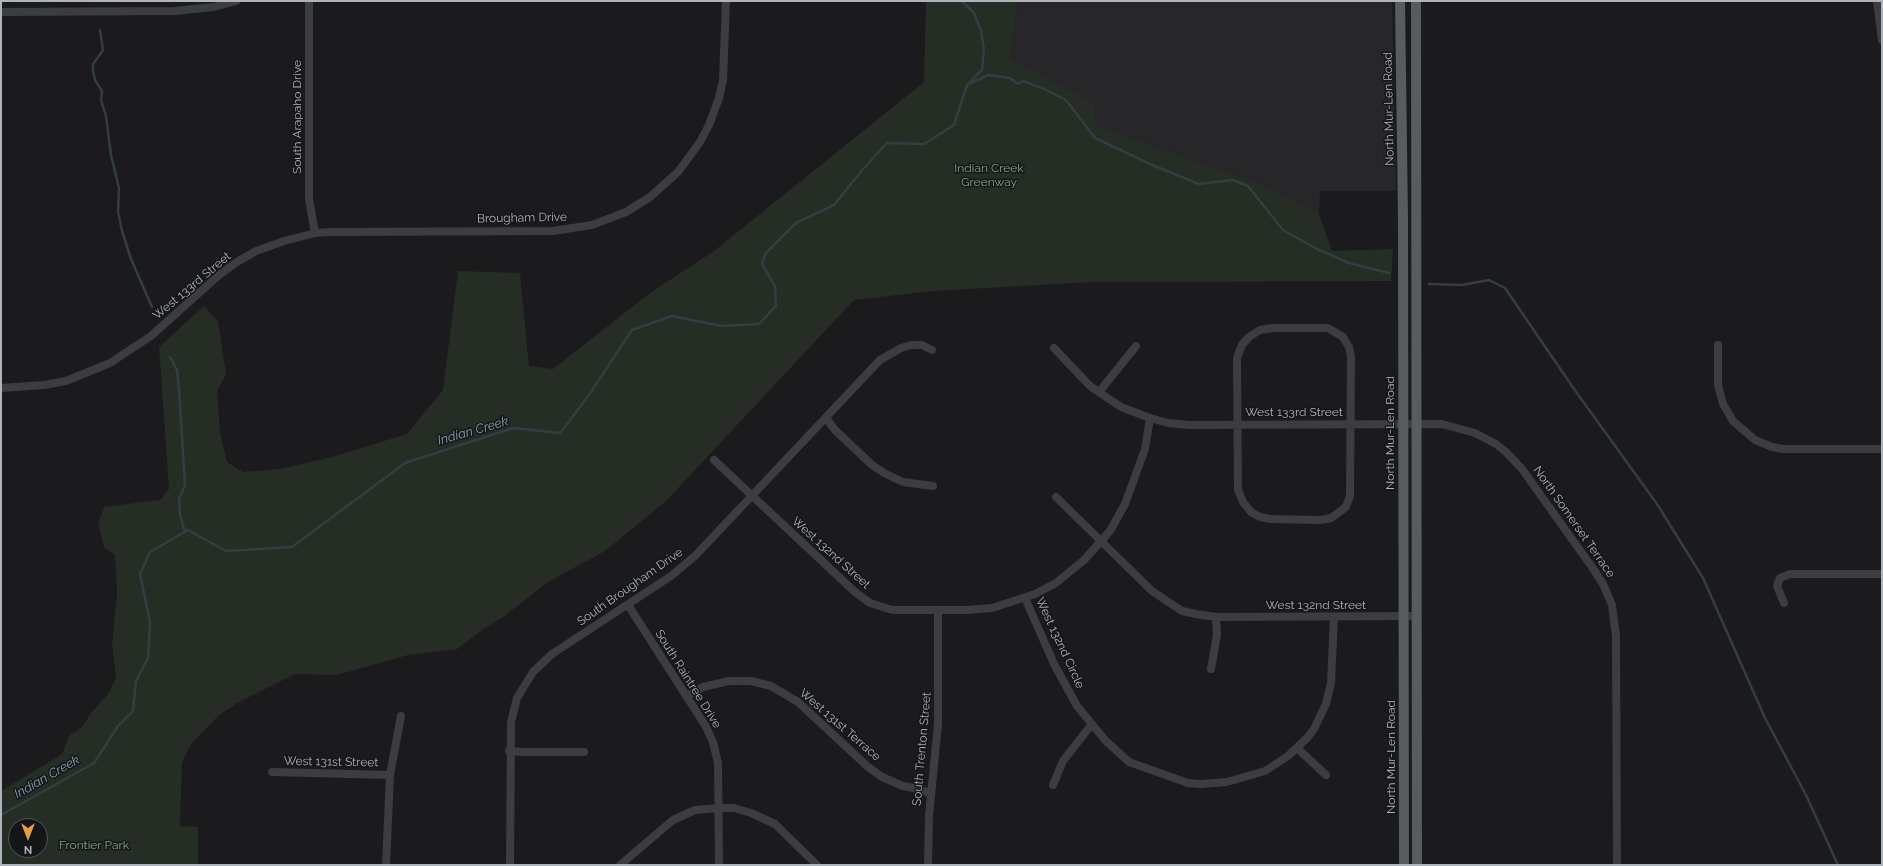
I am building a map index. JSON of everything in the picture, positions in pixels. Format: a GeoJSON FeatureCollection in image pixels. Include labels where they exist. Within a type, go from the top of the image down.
{"type":"FeatureCollection","features":[{"type":"Feature","properties":{"kind":"main road","name":"North Mur-Len Road"},"geometry":{"type":"LineString","coordinates":[[1400,1],[1403,218],[1404,865]]}},
{"type":"Feature","properties":{"kind":"main road"},"geometry":{"type":"LineString","coordinates":[[1416,1],[1417,865]]}},
{"type":"Feature","properties":{"kind":"street"},"geometry":{"type":"LineString","coordinates":[[1,12],[174,11],[214,6],[236,1]]}},
{"type":"Feature","properties":{"kind":"street","name":"South Arapaho Drive"},"geometry":{"type":"LineString","coordinates":[[309,1],[309,199],[315,233]]}},
{"type":"Feature","properties":{"kind":"street","name":"Brougham Drive"},"geometry":{"type":"LineString","coordinates":[[455,232],[572,230],[598,223],[626,212],[650,198],[665,186],[690,158],[700,142],[715,110],[723,80],[725,61],[726,1]]}},
{"type":"Feature","properties":{"kind":"street"},"geometry":{"type":"LineString","coordinates":[[1877,1],[1882,40]]}},
{"type":"Feature","properties":{"kind":"street","name":"West 133rd Street"},"geometry":{"type":"LineString","coordinates":[[1,388],[44,385],[66,381],[110,363],[152,336],[219,275],[237,262],[256,251],[284,241],[315,233],[455,232]]}},
{"type":"Feature","properties":{"kind":"street","name":"West 133rd Street"},"geometry":{"type":"LineString","coordinates":[[1273,328],[1328,328],[1343,337],[1349,347],[1351,424],[1350,496],[1346,507],[1341,512],[1331,518],[1321,520],[1270,519],[1260,517],[1251,512],[1242,502],[1238,490],[1237,424],[1238,358],[1246,341],[1260,330],[1273,328]]}},
{"type":"Feature","properties":{"kind":"street","name":"South Brougham Drive"},"geometry":{"type":"LineString","coordinates":[[510,865],[509,751],[511,722],[521,691],[533,672],[552,654],[671,576],[695,556],[880,360],[911,345],[922,345],[932,350]]}},
{"type":"Feature","properties":{"kind":"street"},"geometry":{"type":"LineString","coordinates":[[1718,345],[1718,385],[1723,404],[1733,421],[1755,440],[1783,449],[1882,449]]}},
{"type":"Feature","properties":{"kind":"street"},"geometry":{"type":"LineString","coordinates":[[1099,392],[1136,346]]}},
{"type":"Feature","properties":{"kind":"street","name":"West 133rd Street"},"geometry":{"type":"LineString","coordinates":[[1054,348],[1090,386],[1099,392],[1121,406],[1150,418],[1168,423],[1403,424]]}},
{"type":"Feature","properties":{"kind":"street"},"geometry":{"type":"LineString","coordinates":[[826,418],[835,430],[872,465],[884,473],[903,482],[933,486]]}},
{"type":"Feature","properties":{"kind":"street"},"geometry":{"type":"LineString","coordinates":[[1101,542],[1110,531],[1125,504],[1145,449],[1150,418]]}},
{"type":"Feature","properties":{"kind":"street","name":"North Somerset Terrace"},"geometry":{"type":"LineString","coordinates":[[1403,424],[1442,424],[1464,428],[1486,438],[1506,452],[1524,472],[1594,570],[1608,594],[1616,627],[1617,865]]}},
{"type":"Feature","properties":{"kind":"street","name":"West 132nd Street"},"geometry":{"type":"LineString","coordinates":[[714,460],[862,598],[878,606],[892,610],[992,608],[1025,598],[1056,583],[1084,560],[1101,542]]}},
{"type":"Feature","properties":{"kind":"street","name":"West 132nd Street"},"geometry":{"type":"LineString","coordinates":[[1056,497],[1152,591],[1175,608],[1196,614],[1216,617],[1416,616]]}},
{"type":"Feature","properties":{"kind":"street"},"geometry":{"type":"LineString","coordinates":[[1784,603],[1777,586],[1780,578],[1790,574],[1882,574]]}},
{"type":"Feature","properties":{"kind":"street","name":"West 132nd Circle"},"geometry":{"type":"LineString","coordinates":[[1025,598],[1054,664],[1077,706],[1105,740],[1129,762],[1188,782],[1201,784],[1227,782],[1246,778],[1277,764],[1297,748],[1314,729],[1329,694],[1332,673],[1334,617]]}},
{"type":"Feature","properties":{"kind":"street","name":"South Raintree Drive"},"geometry":{"type":"LineString","coordinates":[[628,605],[705,725],[715,747],[718,763],[719,865]]}},
{"type":"Feature","properties":{"kind":"street","name":"South Trenton Street"},"geometry":{"type":"LineString","coordinates":[[928,865],[928,816],[938,717],[938,610]]}},
{"type":"Feature","properties":{"kind":"street"},"geometry":{"type":"LineString","coordinates":[[1211,669],[1217,635],[1216,617]]}},
{"type":"Feature","properties":{"kind":"street","name":"West 131st Terrace"},"geometry":{"type":"LineString","coordinates":[[687,696],[703,687],[729,681],[751,682],[771,686],[798,702],[867,766],[882,777],[931,794]]}},
{"type":"Feature","properties":{"kind":"street"},"geometry":{"type":"LineString","coordinates":[[386,865],[390,775],[401,716]]}},
{"type":"Feature","properties":{"kind":"street"},"geometry":{"type":"LineString","coordinates":[[1053,785],[1063,761],[1092,724]]}},
{"type":"Feature","properties":{"kind":"street"},"geometry":{"type":"LineString","coordinates":[[1297,748],[1326,775]]}},
{"type":"Feature","properties":{"kind":"street"},"geometry":{"type":"LineString","coordinates":[[509,751],[584,752]]}},
{"type":"Feature","properties":{"kind":"street","name":"West 131st Street"},"geometry":{"type":"LineString","coordinates":[[272,772],[390,775]]}},
{"type":"Feature","properties":{"kind":"street"},"geometry":{"type":"LineString","coordinates":[[620,865],[673,820],[695,810],[719,808],[734,808],[751,813],[775,824],[817,865]]}},
{"type":"Feature","properties":{"kind":"shaded area"},"geometry":{"type":"Polygon","coordinates":[[[1017,1],[1392,1],[1396,191],[1320,191],[1319,214],[1276,190],[1096,125],[1011,60],[1017,1]]]}},
{"type":"Feature","properties":{"kind":"green space","name":"Indian Creek Greenway"},"geometry":{"type":"Polygon","coordinates":[[[926,1],[1017,1],[1011,60],[1093,103],[1096,125],[1276,190],[1319,214],[1332,251],[1393,249],[1391,281],[1092,282],[933,291],[854,300],[666,501],[605,551],[548,582],[502,618],[485,628],[457,649],[408,655],[337,675],[295,674],[237,703],[219,715],[191,744],[182,763],[180,826],[198,827],[198,865],[1,865],[1,791],[62,754],[69,736],[82,727],[91,713],[108,694],[116,678],[112,644],[117,594],[115,555],[104,548],[98,523],[104,507],[160,500],[169,489],[159,347],[204,306],[218,321],[226,374],[217,391],[220,432],[227,462],[243,472],[280,469],[332,457],[407,434],[443,390],[458,271],[520,273],[529,366],[553,369],[650,293],[714,251],[924,82],[926,1]]]}},
{"type":"Feature","properties":{"kind":"waterway","name":"Indian Creek"},"geometry":{"type":"LineString","coordinates":[[1,815],[94,763],[118,726],[133,711],[136,681],[148,658],[150,622],[140,574],[150,552],[188,530],[226,551],[292,547],[405,463],[513,428],[560,433],[589,395],[632,330],[672,316],[721,326],[759,324],[776,306],[775,286],[762,264],[765,254],[796,223],[834,205],[864,168],[887,143],[924,144],[954,125],[967,85],[982,70],[984,50],[981,31],[974,13],[962,1]]}},
{"type":"Feature","properties":{"kind":"waterway"},"geometry":{"type":"LineString","coordinates":[[100,30],[103,50],[93,64],[93,71],[95,80],[102,91],[101,100],[106,116],[111,155],[119,188],[118,212],[122,231],[131,259],[152,307]]}},
{"type":"Feature","properties":{"kind":"waterway"},"geometry":{"type":"LineString","coordinates":[[969,84],[988,75],[1010,78],[1018,84],[1023,81],[1044,89],[1066,100],[1095,138],[1150,164],[1199,184],[1233,180],[1248,186],[1283,230],[1315,248],[1349,263],[1389,273]]}},
{"type":"Feature","properties":{"kind":"waterway"},"geometry":{"type":"LineString","coordinates":[[1429,284],[1462,285],[1489,280],[1505,288],[1574,389],[1657,504],[1703,578],[1765,718],[1806,795],[1838,865]]}},
{"type":"Feature","properties":{"kind":"waterway"},"geometry":{"type":"LineString","coordinates":[[170,357],[177,370],[179,390],[185,485],[179,499],[180,515],[185,532]]}},
{"type":"Feature","properties":{"kind":"park label","name":"Frontier Park"},"geometry":{"type":"Point","coordinates":[94,845]}}]}
